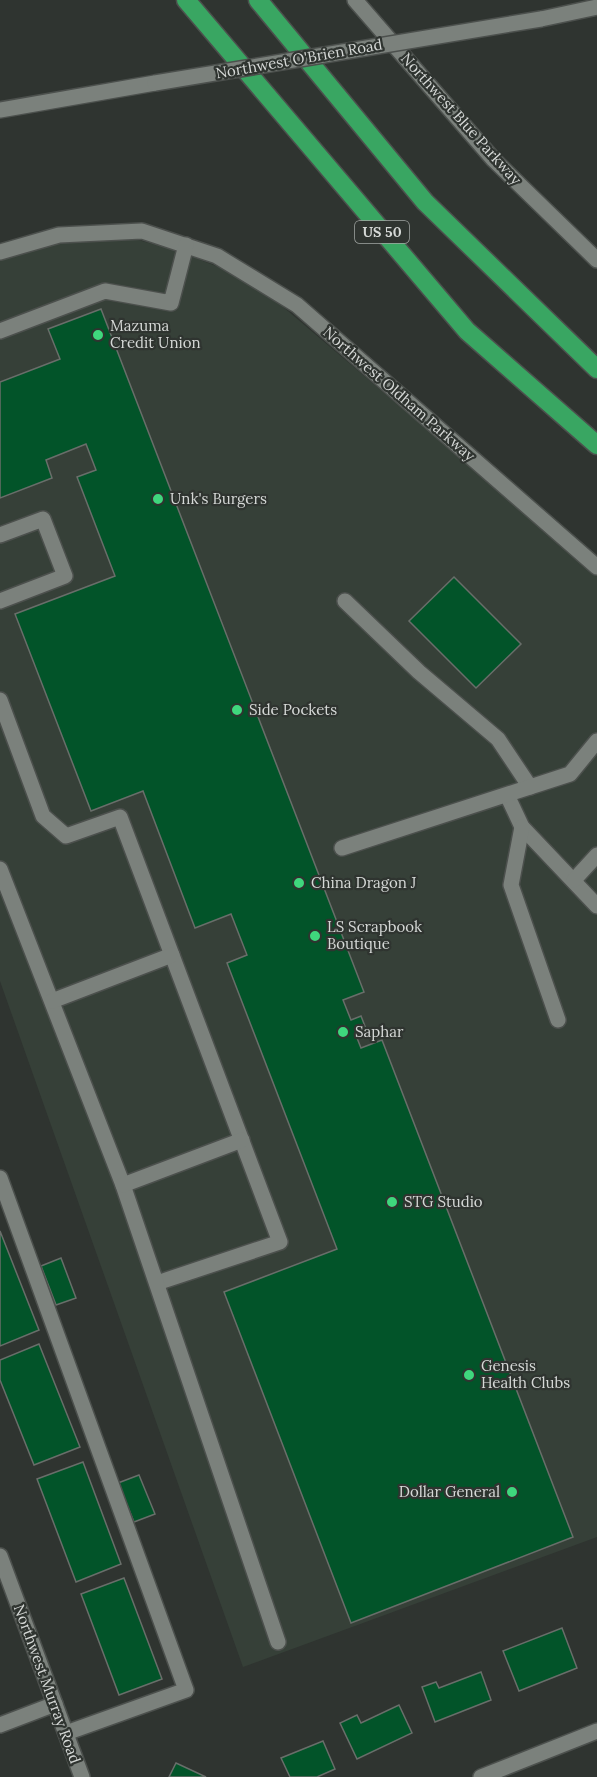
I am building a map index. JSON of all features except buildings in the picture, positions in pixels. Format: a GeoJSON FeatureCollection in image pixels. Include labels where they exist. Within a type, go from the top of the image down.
{"type":"FeatureCollection","features":[{"type":"Feature","properties":{"kind":"highway","name":"US 50"},"geometry":{"type":"LineString","coordinates":[[186,0],[467,331],[597,445]]}},
{"type":"Feature","properties":{"kind":"highway"},"geometry":{"type":"LineString","coordinates":[[258,0],[425,202],[597,369]]}},
{"type":"Feature","properties":{"kind":"street","name":"Northwest Blue Parkway"},"geometry":{"type":"LineString","coordinates":[[355,0],[493,159],[597,260]]}},
{"type":"Feature","properties":{"kind":"street","name":"Northwest O'Brien Road"},"geometry":{"type":"LineString","coordinates":[[0,110],[541,19],[597,7]]}},
{"type":"Feature","properties":{"kind":"street"},"geometry":{"type":"LineString","coordinates":[[0,252],[59,235],[142,231],[186,245],[171,303],[105,291],[0,331]]}},
{"type":"Feature","properties":{"kind":"street","name":"Northwest Oldham Parkway"},"geometry":{"type":"LineString","coordinates":[[186,245],[218,256],[297,304],[597,567]]}},
{"type":"Feature","properties":{"kind":"street"},"geometry":{"type":"LineString","coordinates":[[0,535],[42,519],[65,576],[0,601]]}},
{"type":"Feature","properties":{"kind":"street"},"geometry":{"type":"LineString","coordinates":[[345,601],[419,672],[498,739],[530,787]]}},
{"type":"Feature","properties":{"kind":"street"},"geometry":{"type":"LineString","coordinates":[[0,700],[43,816],[66,836],[120,817],[280,1242],[157,1283]]}},
{"type":"Feature","properties":{"kind":"street"},"geometry":{"type":"LineString","coordinates":[[342,848],[570,774],[597,741]]}},
{"type":"Feature","properties":{"kind":"street"},"geometry":{"type":"LineString","coordinates":[[507,795],[522,827],[597,906]]}},
{"type":"Feature","properties":{"kind":"street"},"geometry":{"type":"LineString","coordinates":[[522,827],[511,885],[558,1020]]}},
{"type":"Feature","properties":{"kind":"street"},"geometry":{"type":"LineString","coordinates":[[574,880],[597,855]]}},
{"type":"Feature","properties":{"kind":"street"},"geometry":{"type":"LineString","coordinates":[[0,869],[123,1185],[278,1642]]}},
{"type":"Feature","properties":{"kind":"street"},"geometry":{"type":"LineString","coordinates":[[52,1001],[172,955]]}},
{"type":"Feature","properties":{"kind":"street"},"geometry":{"type":"LineString","coordinates":[[123,1185],[242,1140]]}},
{"type":"Feature","properties":{"kind":"street"},"geometry":{"type":"LineString","coordinates":[[0,1178],[186,1690],[66,1733]]}},
{"type":"Feature","properties":{"kind":"street","name":"Northwest Murray Road"},"geometry":{"type":"LineString","coordinates":[[0,1556],[82,1777]]}},
{"type":"Feature","properties":{"kind":"street"},"geometry":{"type":"LineString","coordinates":[[0,1725],[55,1704]]}},
{"type":"Feature","properties":{"kind":"street"},"geometry":{"type":"LineString","coordinates":[[481,1777],[597,1731]]}},
{"type":"Feature","properties":{"kind":"shaded area"},"geometry":{"type":"Polygon","coordinates":[[[107,232],[172,249],[221,268],[282,306],[597,574],[597,1537],[243,1667],[0,981],[0,258],[27,248],[107,232]]]}},
{"type":"Feature","properties":{"kind":"place","name":"Mazuma Credit Union"},"geometry":{"type":"Point","coordinates":[98,335]}},
{"type":"Feature","properties":{"kind":"place","name":"Unk's Burgers"},"geometry":{"type":"Point","coordinates":[158,499]}},
{"type":"Feature","properties":{"kind":"place","name":"Side Pockets"},"geometry":{"type":"Point","coordinates":[237,710]}},
{"type":"Feature","properties":{"kind":"place","name":"China Dragon J"},"geometry":{"type":"Point","coordinates":[299,883]}},
{"type":"Feature","properties":{"kind":"place","name":"LS Scrapbook Boutique"},"geometry":{"type":"Point","coordinates":[315,936]}},
{"type":"Feature","properties":{"kind":"place","name":"Saphar"},"geometry":{"type":"Point","coordinates":[343,1032]}},
{"type":"Feature","properties":{"kind":"place","name":"STG Studio"},"geometry":{"type":"Point","coordinates":[392,1202]}},
{"type":"Feature","properties":{"kind":"place","name":"Genesis Health Clubs"},"geometry":{"type":"Point","coordinates":[469,1375]}},
{"type":"Feature","properties":{"kind":"place","name":"Dollar General"},"geometry":{"type":"Point","coordinates":[512,1492]}}]}
